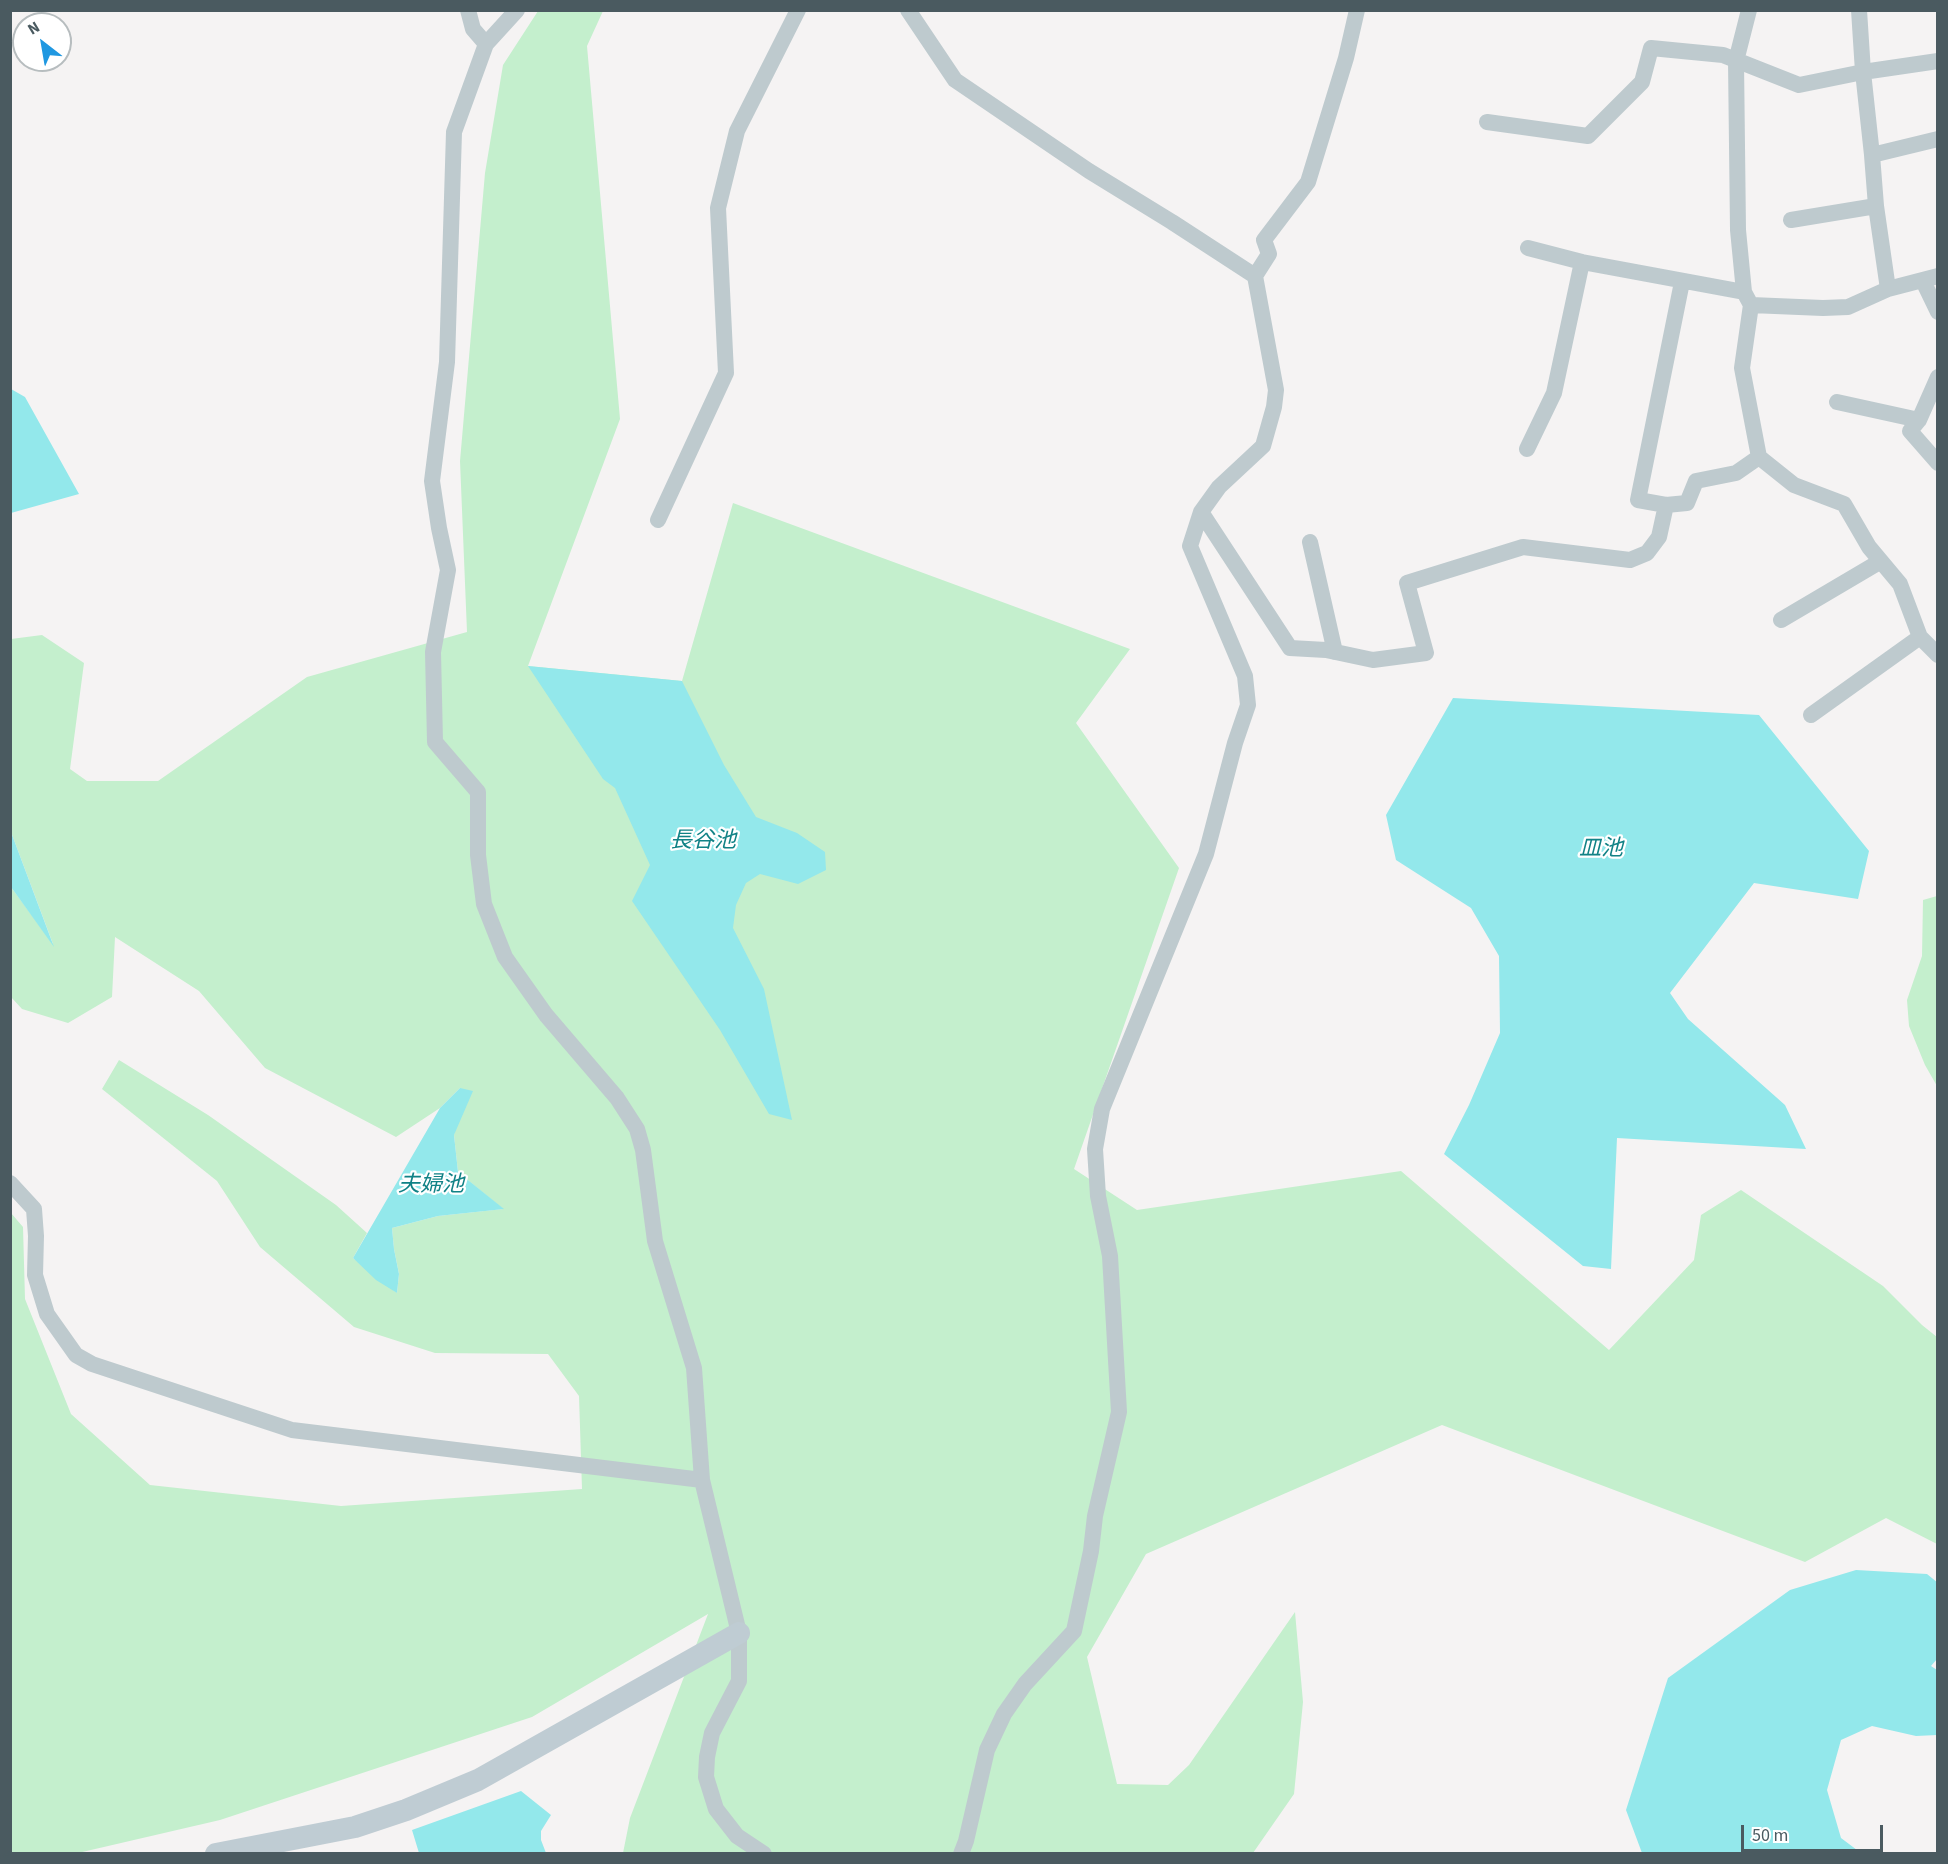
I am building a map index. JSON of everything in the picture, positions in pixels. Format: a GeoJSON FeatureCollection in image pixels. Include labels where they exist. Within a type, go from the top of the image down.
{"type":"FeatureCollection","features":[{"type":"Feature","properties":{"kind":"street"},"geometry":{"type":"LineString","coordinates":[[468,10],[473,29],[486,44]]}},
{"type":"Feature","properties":{"kind":"street"},"geometry":{"type":"LineString","coordinates":[[517,10],[486,44],[454,132],[447,362],[432,481],[448,570],[433,652],[435,742],[478,792],[478,855],[484,904],[505,957],[546,1015],[616,1098],[637,1129],[643,1150],[655,1241],[694,1368],[702,1480],[739,1633],[740,1681],[712,1733],[706,1777],[716,1809],[737,1836],[764,1854]]}},
{"type":"Feature","properties":{"kind":"street"},"geometry":{"type":"LineString","coordinates":[[658,520],[726,373],[718,208],[737,131],[798,10]]}},
{"type":"Feature","properties":{"kind":"street"},"geometry":{"type":"LineString","coordinates":[[908,10],[955,80],[1089,171],[1255,276]]}},
{"type":"Feature","properties":{"kind":"street"},"geometry":{"type":"LineString","coordinates":[[961,1854],[987,1750],[1004,1714],[1025,1684],[1074,1631],[1091,1551],[1095,1516],[1119,1412],[1110,1256],[1098,1196],[1095,1149],[1102,1109],[1206,854],[1235,743],[1248,705],[1245,676],[1190,546],[1201,512],[1219,487],[1263,446],[1274,407],[1276,390],[1255,276],[1269,254],[1264,240],[1308,182],[1346,58],[1357,10]]}},
{"type":"Feature","properties":{"kind":"street"},"geometry":{"type":"LineString","coordinates":[[1749,10],[1736,61],[1738,230],[1747,298],[1742,368],[1759,457],[1794,485],[1844,504],[1869,547],[1900,585],[1920,637],[1938,655]]}},
{"type":"Feature","properties":{"kind":"street"},"geometry":{"type":"LineString","coordinates":[[1859,10],[1876,206],[1888,290]]}},
{"type":"Feature","properties":{"kind":"street"},"geometry":{"type":"LineString","coordinates":[[1487,122],[1588,136],[1642,82],[1651,48],[1723,55],[1799,85],[1863,72],[1938,61]]}},
{"type":"Feature","properties":{"kind":"street"},"geometry":{"type":"LineString","coordinates":[[1872,155],[1938,139]]}},
{"type":"Feature","properties":{"kind":"street"},"geometry":{"type":"LineString","coordinates":[[1791,220],[1876,206]]}},
{"type":"Feature","properties":{"kind":"street"},"geometry":{"type":"LineString","coordinates":[[1528,248],[1747,298],[1836,308],[1848,307],[1888,290],[1930,279],[1938,312]]}},
{"type":"Feature","properties":{"kind":"street"},"geometry":{"type":"LineString","coordinates":[[1527,449],[1554,393],[1582,262]]}},
{"type":"Feature","properties":{"kind":"street"},"geometry":{"type":"LineString","coordinates":[[1682,282],[1638,500],[1666,505],[1687,503],[1696,481],[1736,472],[1759,457]]}},
{"type":"Feature","properties":{"kind":"street"},"geometry":{"type":"LineString","coordinates":[[1938,377],[1919,420],[1910,431],[1938,463]]}},
{"type":"Feature","properties":{"kind":"street"},"geometry":{"type":"LineString","coordinates":[[1837,402],[1919,420]]}},
{"type":"Feature","properties":{"kind":"street"},"geometry":{"type":"LineString","coordinates":[[1201,512],[1290,648],[1335,652],[1373,660],[1426,653],[1407,583],[1522,547],[1630,560],[1647,553],[1659,537],[1666,505]]}},
{"type":"Feature","properties":{"kind":"street"},"geometry":{"type":"LineString","coordinates":[[1310,542],[1335,652]]}},
{"type":"Feature","properties":{"kind":"street"},"geometry":{"type":"LineString","coordinates":[[1781,620],[1881,561]]}},
{"type":"Feature","properties":{"kind":"street"},"geometry":{"type":"LineString","coordinates":[[1811,715],[1920,637]]}},
{"type":"Feature","properties":{"kind":"street"},"geometry":{"type":"LineString","coordinates":[[10,1183],[34,1209],[35,1275],[47,1314],[76,1355],[92,1364],[292,1430],[702,1480]]}},
{"type":"Feature","properties":{"kind":"street"},"geometry":{"type":"LineString","coordinates":[[216,1854],[278,1848],[356,1827],[406,1810],[478,1780],[739,1633]]}},
{"type":"Feature","properties":{"kind":"green space"},"geometry":{"type":"Polygon","coordinates":[[[538,11],[603,11],[587,46],[620,419],[528,666],[682,681],[733,503],[1130,649],[1076,723],[1179,868],[1074,1169],[1137,1210],[1401,1171],[1609,1350],[1694,1260],[1701,1215],[1741,1190],[1883,1286],[1937,1337],[1937,1544],[1886,1518],[1805,1562],[1442,1425],[1146,1554],[1087,1657],[1117,1784],[1168,1785],[1189,1765],[1295,1612],[1303,1702],[1294,1794],[1253,1853],[623,1853],[630,1818],[708,1614],[532,1717],[220,1820],[78,1853],[11,1853],[11,1213],[23,1227],[25,1299],[71,1414],[150,1485],[341,1506],[582,1489],[579,1396],[548,1354],[435,1353],[354,1327],[260,1247],[217,1181],[102,1089],[119,1060],[208,1115],[336,1205],[367,1233],[353,1258],[397,1293],[399,1274],[392,1228],[438,1216],[503,1209],[458,1172],[454,1135],[460,1088],[440,1108],[396,1137],[265,1068],[199,991],[115,937],[112,997],[68,1023],[22,1009],[11,997],[11,887],[53,944],[11,832],[11,639],[42,635],[84,663],[70,769],[87,781],[158,781],[307,677],[467,632],[460,461],[485,173],[503,65],[538,11]]]}},
{"type":"Feature","properties":{"kind":"green space"},"geometry":{"type":"Polygon","coordinates":[[[1938,896],[1937,1086],[1925,1065],[1909,1026],[1907,1000],[1922,956],[1923,900],[1938,896]]]}},
{"type":"Feature","properties":{"kind":"water"},"geometry":{"type":"Polygon","coordinates":[[[11,389],[25,397],[79,494],[11,513],[11,389]]]}},
{"type":"Feature","properties":{"kind":"water","name":"長谷池"},"geometry":{"type":"Polygon","coordinates":[[[528,666],[682,681],[724,765],[756,817],[797,833],[825,852],[826,870],[798,884],[760,874],[746,883],[736,905],[733,928],[764,989],[792,1120],[769,1114],[720,1030],[632,901],[650,865],[615,788],[603,779],[528,666]]]}},
{"type":"Feature","properties":{"kind":"water","name":"皿池"},"geometry":{"type":"Polygon","coordinates":[[[1453,698],[1759,715],[1869,851],[1858,899],[1754,883],[1670,993],[1688,1019],[1785,1105],[1806,1149],[1617,1138],[1611,1269],[1583,1266],[1444,1154],[1469,1105],[1500,1033],[1499,956],[1471,908],[1396,860],[1386,815],[1453,698]]]}},
{"type":"Feature","properties":{"kind":"water"},"geometry":{"type":"Polygon","coordinates":[[[11,832],[54,947],[11,887],[11,832]]]}},
{"type":"Feature","properties":{"kind":"water","name":"夫婦池"},"geometry":{"type":"Polygon","coordinates":[[[460,1088],[473,1091],[454,1135],[458,1172],[504,1209],[438,1216],[392,1228],[399,1274],[397,1293],[376,1280],[353,1258],[440,1108],[460,1088]]]}},
{"type":"Feature","properties":{"kind":"water"},"geometry":{"type":"Polygon","coordinates":[[[1856,1570],[1927,1574],[1938,1583],[1937,1659],[1931,1666],[1937,1670],[1937,1735],[1916,1736],[1872,1726],[1841,1740],[1827,1790],[1841,1838],[1861,1853],[1642,1853],[1626,1810],[1668,1678],[1790,1590],[1856,1570]]]}},
{"type":"Feature","properties":{"kind":"water"},"geometry":{"type":"Polygon","coordinates":[[[521,1791],[551,1815],[541,1831],[541,1840],[546,1853],[419,1853],[412,1830],[521,1791]]]}}]}
